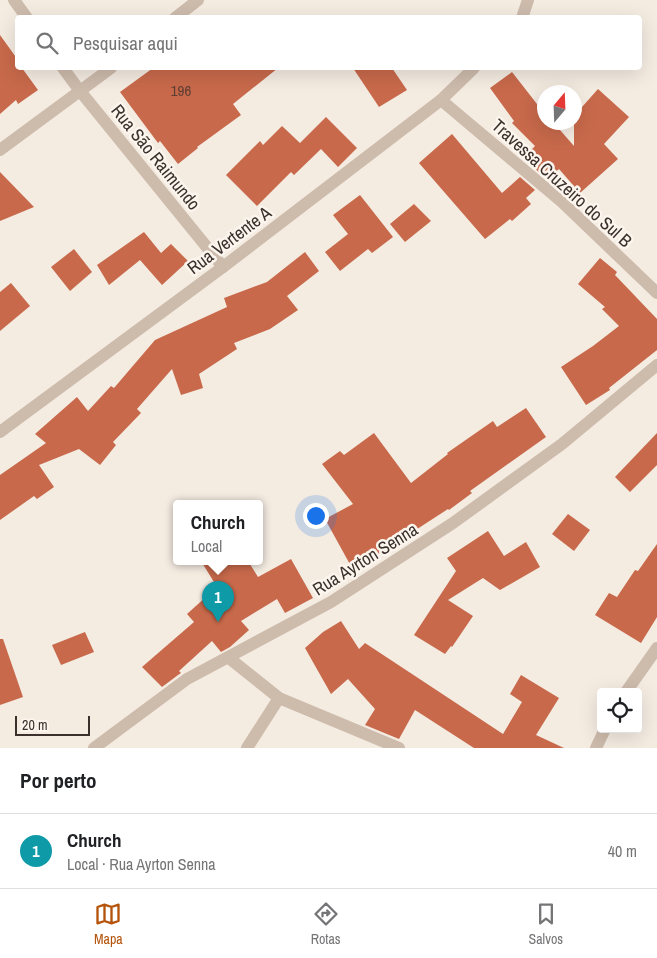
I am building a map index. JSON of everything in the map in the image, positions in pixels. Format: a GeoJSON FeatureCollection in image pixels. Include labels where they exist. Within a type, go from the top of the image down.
{"type":"FeatureCollection","features":[{"type":"Feature","properties":{"kind":"street"},"geometry":{"type":"LineString","coordinates":[[14,0],[24,15]]}},
{"type":"Feature","properties":{"kind":"street"},"geometry":{"type":"LineString","coordinates":[[180,15],[198,0]]}},
{"type":"Feature","properties":{"kind":"street"},"geometry":{"type":"LineString","coordinates":[[523,15],[528,0]]}},
{"type":"Feature","properties":{"kind":"street","name":"Rua São Raimundo"},"geometry":{"type":"LineString","coordinates":[[64,70],[223,267]]}},
{"type":"Feature","properties":{"kind":"street"},"geometry":{"type":"LineString","coordinates":[[0,150],[108,70]]}},
{"type":"Feature","properties":{"kind":"street","name":"Rua Vertente A"},"geometry":{"type":"LineString","coordinates":[[0,432],[223,267],[441,100],[472,70]]}},
{"type":"Feature","properties":{"kind":"street","name":"Travessa Cruzeiro do Sul B"},"geometry":{"type":"LineString","coordinates":[[441,100],[562,202],[657,293]]}},
{"type":"Feature","properties":{"kind":"street","name":"Rua Ayrton Senna"},"geometry":{"type":"LineString","coordinates":[[94,748],[187,679],[331,602],[453,523],[562,444],[657,365]]}},
{"type":"Feature","properties":{"kind":"street"},"geometry":{"type":"LineString","coordinates":[[629,688],[657,648]]}},
{"type":"Feature","properties":{"kind":"street"},"geometry":{"type":"LineString","coordinates":[[229,658],[279,698],[399,748]]}},
{"type":"Feature","properties":{"kind":"street"},"geometry":{"type":"LineString","coordinates":[[247,748],[279,698]]}},
{"type":"Feature","properties":{"kind":"street"},"geometry":{"type":"LineString","coordinates":[[596,748],[604,733]]}},
{"type":"Feature","properties":{"kind":"building"},"geometry":{"type":"Polygon","coordinates":[[[0,35],[15,56],[15,70],[23,70],[38,90],[18,104],[16,100],[0,114],[0,35]]]}},
{"type":"Feature","properties":{"kind":"building"},"geometry":{"type":"Polygon","coordinates":[[[150,70],[276,70],[233,104],[241,115],[197,147],[178,164],[160,141],[158,143],[120,92],[150,70]]]}},
{"type":"Feature","properties":{"kind":"building"},"geometry":{"type":"Polygon","coordinates":[[[354,70],[393,70],[407,90],[379,107],[354,70]]]}},
{"type":"Feature","properties":{"kind":"building"},"geometry":{"type":"Polygon","coordinates":[[[512,72],[537,104],[537,130],[560,130],[574,146],[574,130],[582,130],[582,107],[598,89],[629,117],[604,144],[618,159],[580,193],[559,169],[547,179],[532,166],[539,161],[530,151],[535,146],[512,123],[514,121],[490,88],[512,72]]]}},
{"type":"Feature","properties":{"kind":"building"},"geometry":{"type":"Polygon","coordinates":[[[326,117],[357,148],[338,167],[321,149],[294,175],[291,172],[257,206],[226,175],[260,141],[263,145],[282,126],[300,143],[326,117]]]}},
{"type":"Feature","properties":{"kind":"building"},"geometry":{"type":"Polygon","coordinates":[[[452,134],[502,193],[520,177],[535,190],[526,198],[531,204],[512,221],[510,219],[485,239],[419,163],[452,134]]]}},
{"type":"Feature","properties":{"kind":"building"},"geometry":{"type":"Polygon","coordinates":[[[0,172],[34,207],[0,221],[0,172]]]}},
{"type":"Feature","properties":{"kind":"building"},"geometry":{"type":"Polygon","coordinates":[[[360,195],[393,237],[372,253],[368,249],[340,271],[325,252],[348,234],[333,215],[360,195]]]}},
{"type":"Feature","properties":{"kind":"building"},"geometry":{"type":"Polygon","coordinates":[[[414,204],[431,221],[405,242],[390,224],[414,204]]]}},
{"type":"Feature","properties":{"kind":"building"},"geometry":{"type":"Polygon","coordinates":[[[144,232],[161,253],[171,244],[188,261],[162,285],[140,260],[109,285],[97,265],[144,232]]]}},
{"type":"Feature","properties":{"kind":"building"},"geometry":{"type":"Polygon","coordinates":[[[74,249],[92,272],[70,291],[51,267],[74,249]]]}},
{"type":"Feature","properties":{"kind":"building"},"geometry":{"type":"Polygon","coordinates":[[[305,252],[319,271],[287,296],[298,310],[270,329],[234,343],[237,349],[199,374],[203,388],[181,395],[172,369],[137,409],[141,413],[113,442],[116,445],[100,465],[79,449],[39,465],[54,487],[37,499],[34,496],[0,520],[0,475],[46,443],[35,434],[77,397],[88,411],[111,386],[114,388],[155,340],[227,307],[224,298],[267,282],[305,252]]]}},
{"type":"Feature","properties":{"kind":"building"},"geometry":{"type":"Polygon","coordinates":[[[600,258],[617,272],[615,275],[657,319],[657,350],[609,388],[610,390],[586,405],[561,367],[619,326],[602,309],[605,307],[578,284],[600,258]]]}},
{"type":"Feature","properties":{"kind":"building"},"geometry":{"type":"Polygon","coordinates":[[[11,283],[30,306],[0,331],[0,292],[11,283]]]}},
{"type":"Feature","properties":{"kind":"building"},"geometry":{"type":"Polygon","coordinates":[[[526,408],[546,437],[470,491],[472,493],[449,510],[411,533],[412,535],[390,550],[389,548],[352,568],[325,519],[353,504],[322,464],[340,451],[344,455],[374,433],[411,483],[447,453],[493,421],[497,427],[526,408]]]}},
{"type":"Feature","properties":{"kind":"building"},"geometry":{"type":"Polygon","coordinates":[[[657,433],[657,465],[630,492],[615,477],[657,433]]]}},
{"type":"Feature","properties":{"kind":"building"},"geometry":{"type":"Polygon","coordinates":[[[568,514],[590,530],[574,551],[552,534],[568,514]]]}},
{"type":"Feature","properties":{"kind":"building"},"geometry":{"type":"Polygon","coordinates":[[[488,531],[504,556],[526,542],[540,567],[500,590],[483,578],[448,600],[473,616],[445,654],[414,635],[456,571],[447,558],[488,531]]]}},
{"type":"Feature","properties":{"kind":"building"},"geometry":{"type":"Polygon","coordinates":[[[657,544],[657,617],[641,643],[595,615],[609,593],[617,597],[635,570],[638,571],[657,544]]]}},
{"type":"Feature","properties":{"kind":"building"},"geometry":{"type":"Polygon","coordinates":[[[291,559],[313,598],[285,613],[277,599],[241,621],[249,630],[230,647],[221,652],[212,641],[179,671],[181,673],[162,687],[142,667],[194,622],[187,614],[217,587],[203,565],[250,565],[258,577],[291,559]]]}},
{"type":"Feature","properties":{"kind":"building"},"geometry":{"type":"Polygon","coordinates":[[[341,621],[359,649],[365,643],[503,734],[522,702],[510,694],[521,675],[559,698],[536,735],[564,748],[474,748],[415,710],[399,739],[365,725],[375,709],[348,679],[331,694],[305,648],[323,632],[341,621]]]}},
{"type":"Feature","properties":{"kind":"building"},"geometry":{"type":"Polygon","coordinates":[[[85,632],[94,652],[61,665],[52,645],[85,632]]]}},
{"type":"Feature","properties":{"kind":"building"},"geometry":{"type":"Polygon","coordinates":[[[0,639],[3,639],[23,697],[0,705],[0,639]]]}},
{"type":"Feature","properties":{"kind":"place","name":"Church"},"geometry":{"type":"Point","coordinates":[218,622]}}]}
